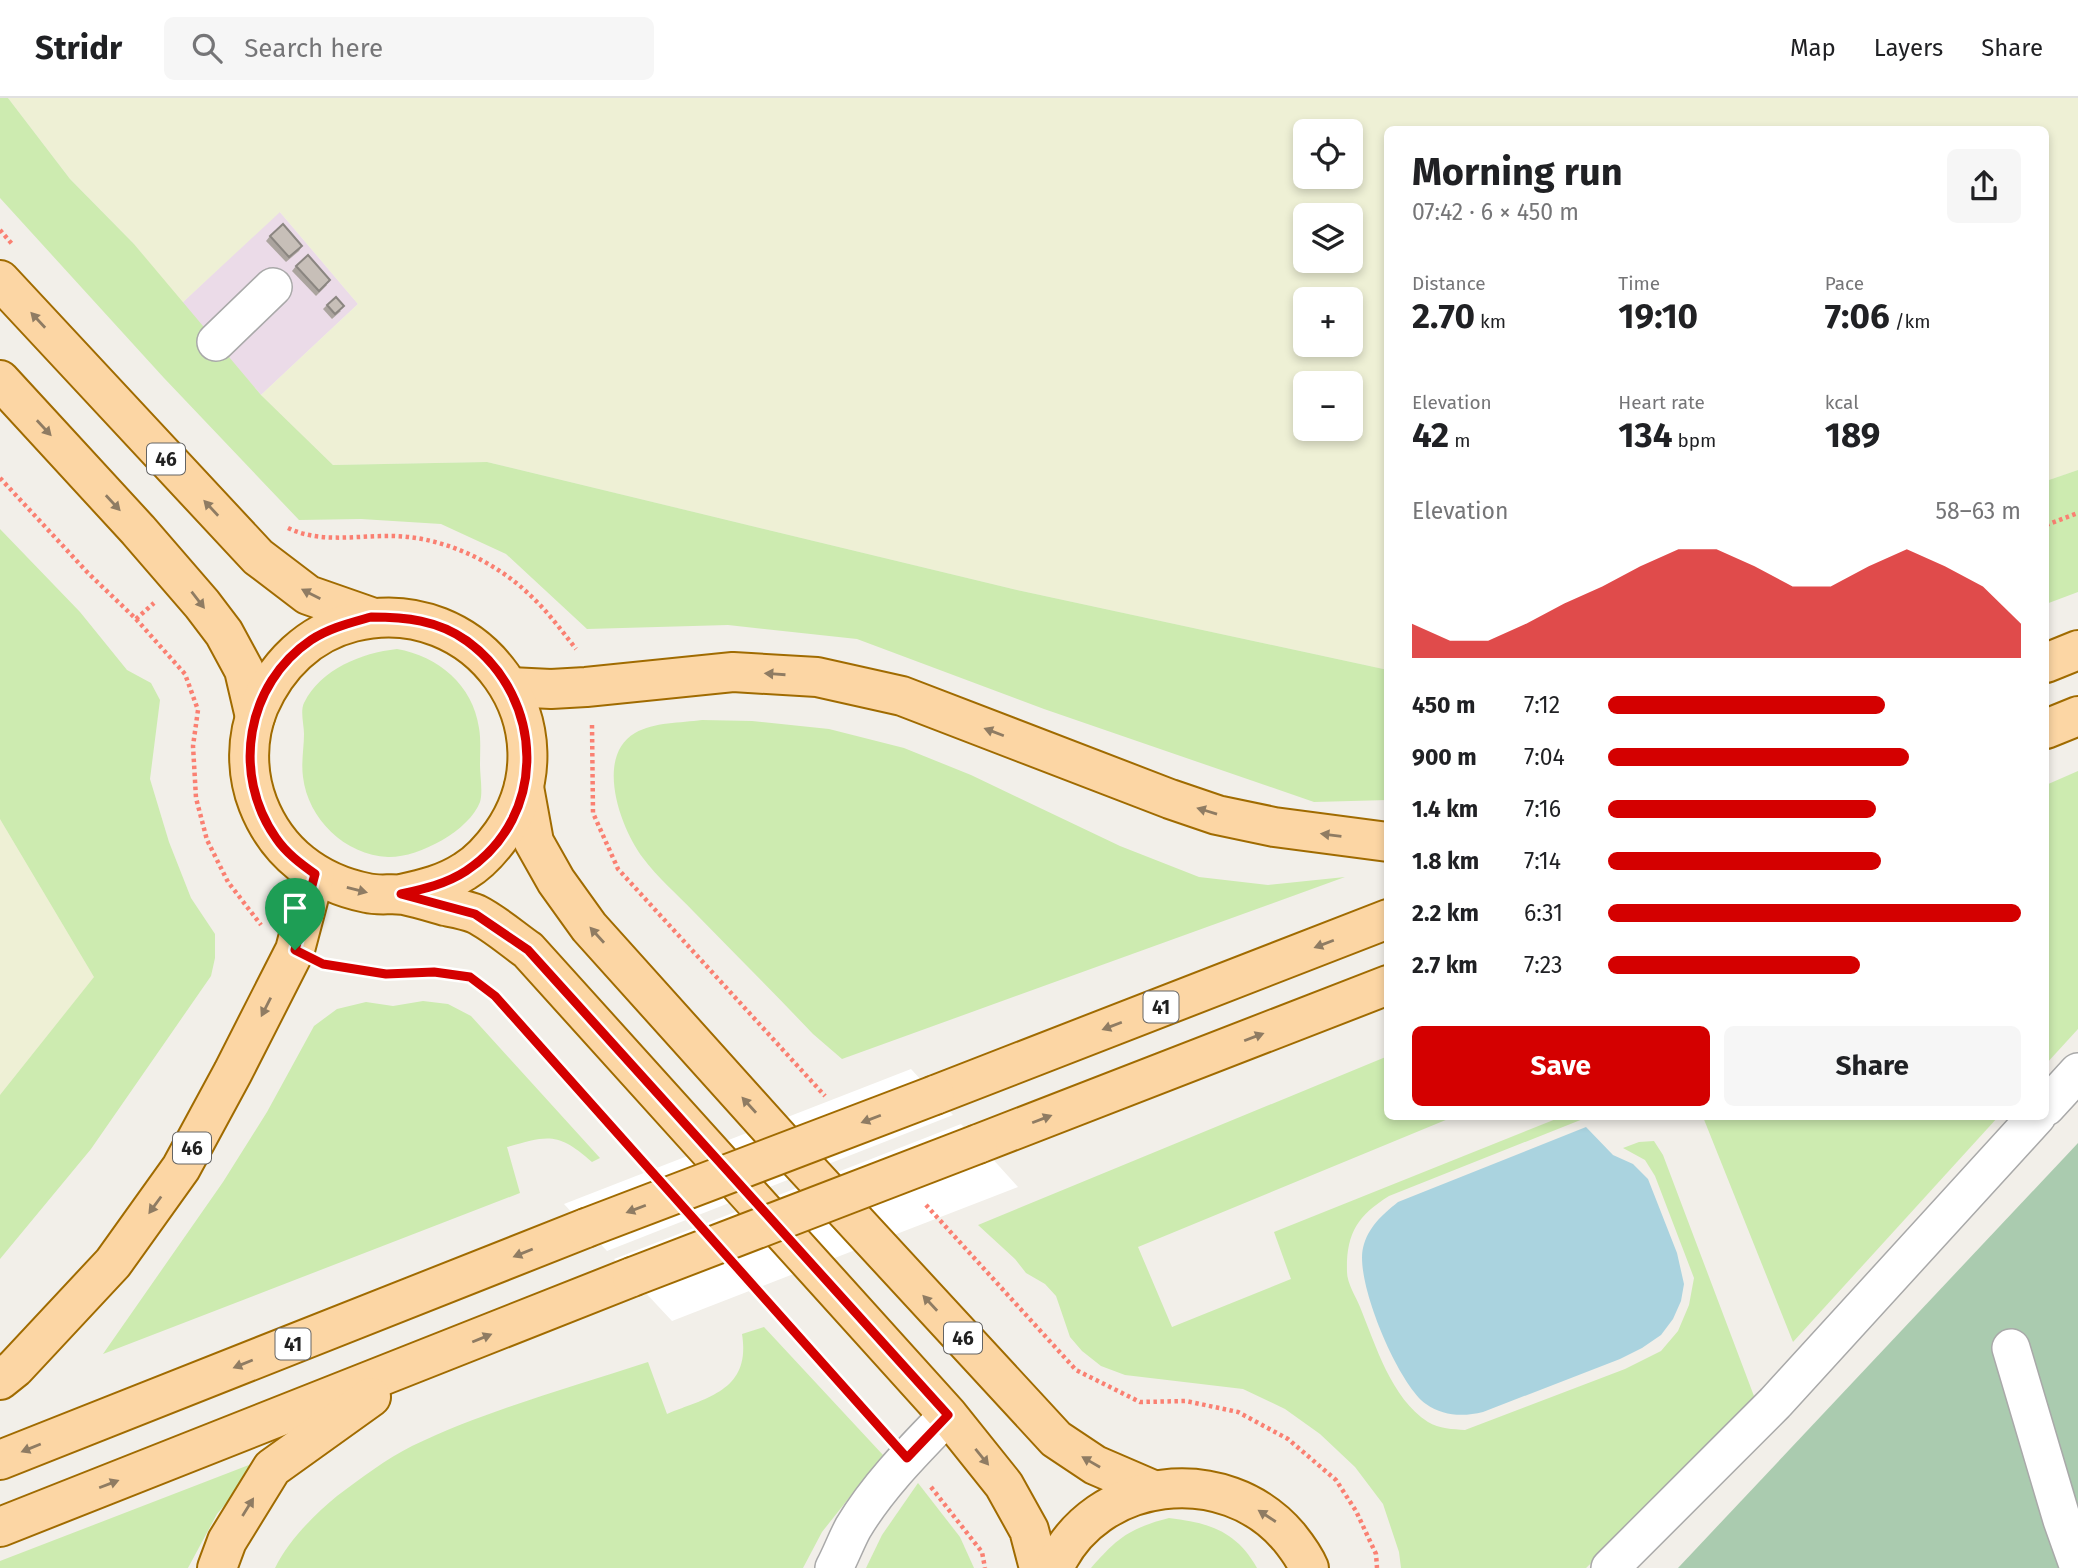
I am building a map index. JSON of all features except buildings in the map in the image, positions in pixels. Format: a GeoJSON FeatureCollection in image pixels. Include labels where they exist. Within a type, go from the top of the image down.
{"type":"FeatureCollection","features":[{"type":"Feature","properties":{"kind":"main road","name":"46"},"geometry":{"type":"LineString","coordinates":[[9,265],[258,557],[308,595],[371,617]]}},
{"type":"Feature","properties":{"kind":"main road","name":"46"},"geometry":{"type":"LineString","coordinates":[[0,380],[202,604],[223,633],[244,670],[255,717]]}},
{"type":"Feature","properties":{"kind":"main road","name":"46"},"geometry":{"type":"LineString","coordinates":[[371,617],[404,617],[436,625],[466,640],[491,661],[510,687],[523,719],[528,753],[524,787],[512,820],[492,848],[466,871],[435,887],[401,894],[361,892],[342,887],[315,874],[295,859],[277,840],[259,806],[250,768],[249,742],[267,687],[286,661],[311,640],[340,625],[371,617]]}},
{"type":"Feature","properties":{"kind":"main road"},"geometry":{"type":"LineString","coordinates":[[2049,662],[2078,650]]}},
{"type":"Feature","properties":{"kind":"main road"},"geometry":{"type":"LineString","coordinates":[[510,687],[586,687],[733,671],[817,677],[902,696],[1217,815],[1273,827],[1384,841]]}},
{"type":"Feature","properties":{"kind":"main road"},"geometry":{"type":"LineString","coordinates":[[2049,728],[2078,716]]}},
{"type":"Feature","properties":{"kind":"main road","name":"46"},"geometry":{"type":"LineString","coordinates":[[524,787],[534,842],[556,881],[589,927],[794,1156],[1056,1439],[1095,1465],[1153,1490]]}},
{"type":"Feature","properties":{"kind":"main road","name":"46"},"geometry":{"type":"LineString","coordinates":[[0,1380],[15,1368],[113,1263],[181,1168],[295,950],[315,874]]}},
{"type":"Feature","properties":{"kind":"main road"},"geometry":{"type":"LineString","coordinates":[[401,894],[475,914],[528,950],[948,1415],[1004,1485],[1029,1530],[1039,1568]]}},
{"type":"Feature","properties":{"kind":"main road","name":"41"},"geometry":{"type":"LineString","coordinates":[[0,1460],[586,1228],[1384,921]]}},
{"type":"Feature","properties":{"kind":"main road"},"geometry":{"type":"LineString","coordinates":[[0,1527],[632,1277],[1384,987]]}},
{"type":"Feature","properties":{"kind":"main road"},"geometry":{"type":"LineString","coordinates":[[217,1568],[227,1541],[272,1468],[418,1363]]}},
{"type":"Feature","properties":{"kind":"main road"},"geometry":{"type":"LineString","coordinates":[[1054,1568],[1060,1555],[1085,1525],[1116,1503],[1153,1490],[1197,1488],[1239,1499],[1276,1522],[1304,1555],[1309,1568]]}},
{"type":"Feature","properties":{"kind":"lane"},"geometry":{"type":"LineString","coordinates":[[216,342],[273,287]]}},
{"type":"Feature","properties":{"kind":"lane"},"geometry":{"type":"LineString","coordinates":[[2049,1104],[2078,1072]]}},
{"type":"Feature","properties":{"kind":"lane"},"geometry":{"type":"LineString","coordinates":[[1611,1568],[1775,1403],[2033,1120]]}},
{"type":"Feature","properties":{"kind":"lane"},"geometry":{"type":"LineString","coordinates":[[2011,1348],[2078,1565]]}},
{"type":"Feature","properties":{"kind":"lane"},"geometry":{"type":"LineString","coordinates":[[834,1568],[854,1528],[907,1458],[948,1415]]}},
{"type":"Feature","properties":{"kind":"path"},"geometry":{"type":"LineString","coordinates":[[0,230],[9,265]]}},
{"type":"Feature","properties":{"kind":"path"},"geometry":{"type":"LineString","coordinates":[[0,478],[186,674],[198,710],[193,746],[196,798],[206,840],[228,882],[260,921],[264,934],[323,964],[386,974],[434,972],[470,977],[495,996],[650,1171]]}},
{"type":"Feature","properties":{"kind":"path"},"geometry":{"type":"LineString","coordinates":[[2049,524],[2078,513]]}},
{"type":"Feature","properties":{"kind":"path"},"geometry":{"type":"LineString","coordinates":[[281,525],[304,536],[343,539],[390,536],[438,541],[491,565],[531,596],[581,653],[593,736],[593,813],[618,869],[833,1104]]}},
{"type":"Feature","properties":{"kind":"path"},"geometry":{"type":"LineString","coordinates":[[917,1196],[1076,1370],[1140,1402],[1186,1401],[1238,1412],[1288,1439],[1336,1480],[1356,1511],[1371,1543],[1376,1554],[1377,1568]]}},
{"type":"Feature","properties":{"kind":"path"},"geometry":{"type":"LineString","coordinates":[[742,1273],[907,1458],[982,1552],[985,1568]]}},
{"type":"Feature","properties":{"kind":"shaded area"},"geometry":{"type":"Polygon","coordinates":[[[279,211],[358,304],[261,395],[182,303],[279,211]]]}},
{"type":"Feature","properties":{"kind":"green space"},"geometry":{"type":"Polygon","coordinates":[[[0,98],[8,98],[70,179],[134,244],[261,395],[333,465],[487,462],[1017,590],[1384,669],[1384,800],[1314,802],[1044,709],[857,639],[728,625],[587,629],[506,554],[441,524],[361,519],[299,520],[164,378],[0,198],[0,98]]]}},
{"type":"Feature","properties":{"kind":"green space"},"geometry":{"type":"Polygon","coordinates":[[[8,98],[2078,98],[2078,470],[2049,480],[2049,126],[1384,126],[1384,669],[1017,590],[487,462],[333,465],[261,395],[358,304],[280,212],[182,303],[134,244],[70,179],[8,98]]]}},
{"type":"Feature","properties":{"kind":"green space"},"geometry":{"type":"Polygon","coordinates":[[[2078,470],[2078,592],[2049,603],[2049,480],[2078,470]]]}},
{"type":"Feature","properties":{"kind":"green space"},"geometry":{"type":"Polygon","coordinates":[[[0,529],[80,612],[127,670],[151,683],[160,700],[150,779],[169,842],[191,898],[215,934],[215,958],[211,976],[91,1149],[0,1259],[0,1095],[94,977],[0,819],[0,529]]]}},
{"type":"Feature","properties":{"kind":"green space"},"geometry":{"type":"Polygon","coordinates":[[[397,649],[426,658],[439,666],[451,675],[469,698],[480,732],[481,794],[474,813],[441,841],[413,853],[388,857],[357,850],[344,842],[331,832],[312,807],[303,777],[302,710],[311,691],[331,672],[370,654],[397,649]]]}},
{"type":"Feature","properties":{"kind":"green space"},"geometry":{"type":"Polygon","coordinates":[[[702,720],[752,721],[829,729],[904,748],[971,775],[1120,846],[1199,877],[1268,885],[1345,877],[842,1059],[813,1034],[661,879],[643,858],[627,830],[615,794],[614,775],[616,759],[623,744],[642,729],[702,720]]]}},
{"type":"Feature","properties":{"kind":"green space"},"geometry":{"type":"Polygon","coordinates":[[[2078,771],[2078,1029],[2049,1061],[2049,784],[2078,771]]]}},
{"type":"Feature","properties":{"kind":"green space"},"geometry":{"type":"Polygon","coordinates":[[[0,814],[95,977],[0,1098],[0,814]]]}},
{"type":"Feature","properties":{"kind":"green space"},"geometry":{"type":"Polygon","coordinates":[[[423,1001],[448,1004],[471,1016],[600,1158],[592,1162],[570,1145],[552,1139],[533,1140],[507,1147],[520,1193],[103,1354],[223,1182],[267,1112],[314,1026],[337,1009],[366,1002],[393,1006],[423,1001]]]}},
{"type":"Feature","properties":{"kind":"green space"},"geometry":{"type":"Polygon","coordinates":[[[1384,1058],[1384,1120],[1446,1120],[1138,1247],[1172,1327],[1291,1279],[1274,1232],[1554,1120],[1580,1120],[1389,1196],[1361,1219],[1351,1237],[1347,1259],[1348,1281],[1394,1385],[1415,1412],[1428,1422],[1441,1427],[1465,1430],[1625,1369],[1661,1351],[1678,1331],[1689,1305],[1694,1278],[1655,1176],[1645,1160],[1623,1148],[1639,1142],[1654,1141],[1663,1155],[1757,1404],[1586,1568],[1401,1568],[1399,1552],[1383,1504],[1355,1467],[1320,1434],[1285,1409],[1243,1389],[1125,1375],[1101,1366],[1070,1337],[1056,1296],[1045,1284],[1026,1273],[1015,1259],[978,1225],[1384,1058]]]}},
{"type":"Feature","properties":{"kind":"green space"},"geometry":{"type":"Polygon","coordinates":[[[1704,1120],[1995,1120],[1793,1342],[1704,1120]]]}},
{"type":"Feature","properties":{"kind":"green space"},"geometry":{"type":"Polygon","coordinates":[[[2078,1143],[2078,1568],[1678,1568],[2078,1143]]]}},
{"type":"Feature","properties":{"kind":"green space"},"geometry":{"type":"Polygon","coordinates":[[[764,1327],[883,1455],[822,1532],[803,1568],[275,1568],[294,1538],[328,1504],[374,1469],[412,1446],[499,1410],[648,1362],[667,1414],[724,1389],[740,1368],[743,1353],[742,1334],[764,1327]]]}},
{"type":"Feature","properties":{"kind":"green space"},"geometry":{"type":"Polygon","coordinates":[[[262,1460],[217,1514],[188,1568],[0,1568],[0,1561],[262,1460]]]}},
{"type":"Feature","properties":{"kind":"green space"},"geometry":{"type":"Polygon","coordinates":[[[918,1483],[960,1537],[974,1568],[866,1568],[882,1535],[918,1483]]]}},
{"type":"Feature","properties":{"kind":"green space"},"geometry":{"type":"Polygon","coordinates":[[[1169,1518],[1209,1526],[1231,1537],[1249,1555],[1257,1568],[1091,1568],[1109,1549],[1134,1530],[1169,1518]]]}},
{"type":"Feature","properties":{"kind":"water"},"geometry":{"type":"Polygon","coordinates":[[[1586,1127],[1613,1155],[1633,1164],[1648,1179],[1677,1253],[1684,1284],[1681,1301],[1673,1319],[1661,1335],[1620,1359],[1483,1412],[1453,1414],[1433,1408],[1415,1393],[1403,1376],[1372,1307],[1362,1264],[1363,1248],[1368,1234],[1381,1217],[1398,1202],[1586,1127]]]}},
{"type":"Feature","properties":{"kind":"pier"},"geometry":{"type":"Polygon","coordinates":[[[911,1069],[953,1115],[607,1251],[564,1204],[911,1069]]]}},
{"type":"Feature","properties":{"kind":"pier"},"geometry":{"type":"Polygon","coordinates":[[[961,1124],[1018,1187],[672,1321],[614,1259],[961,1124]]]}},
{"type":"Feature","properties":{"kind":"route"},"geometry":{"type":"LineString","coordinates":[[371,617],[404,617],[436,625],[466,640],[491,661],[510,687],[523,719],[528,753],[524,787],[512,820],[492,848],[466,871],[435,887],[401,894],[475,914],[528,950],[948,1415],[907,1458],[495,996],[470,977],[434,972],[386,974],[323,964],[295,950],[315,874],[295,859],[277,840],[263,817],[254,794],[249,742],[267,687],[286,661],[311,640],[340,625],[371,617]]}}]}
